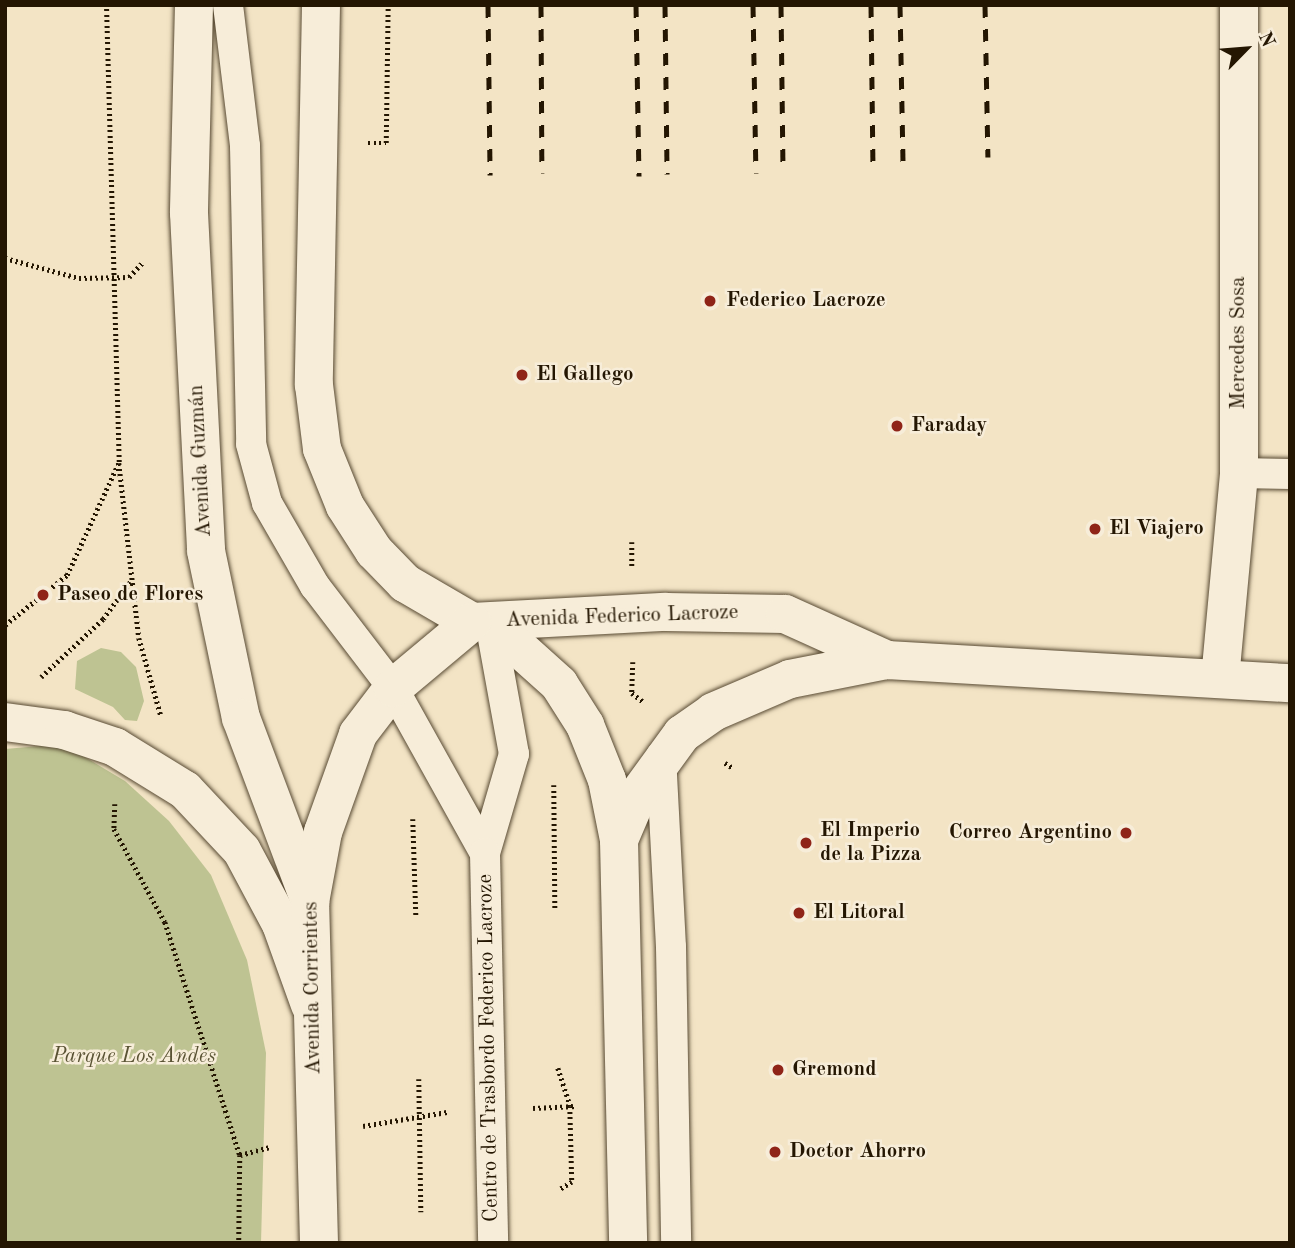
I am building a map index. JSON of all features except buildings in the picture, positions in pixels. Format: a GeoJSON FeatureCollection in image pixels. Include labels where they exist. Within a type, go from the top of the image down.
{"type":"FeatureCollection","features":[{"type":"Feature","properties":{"kind":"main road","name":"Avenida Guzmán"},"geometry":{"type":"LineString","coordinates":[[194,5],[190,213],[206,551],[241,719],[310,901]]}},
{"type":"Feature","properties":{"kind":"main road"},"geometry":{"type":"LineString","coordinates":[[321,5],[314,385],[322,449],[345,506],[374,551],[405,583],[481,622],[559,684],[585,725],[607,780],[619,839],[628,1243]]}},
{"type":"Feature","properties":{"kind":"main road","name":"Mercedes Sosa"},"geometry":{"type":"LineString","coordinates":[[1220,679],[1239,472],[1239,5]]}},
{"type":"Feature","properties":{"kind":"main road","name":"Avenida Federico Lacroze"},"geometry":{"type":"LineString","coordinates":[[481,622],[633,613],[785,614],[887,660]]}},
{"type":"Feature","properties":{"kind":"main road","name":"Avenida Corrientes"},"geometry":{"type":"LineString","coordinates":[[319,1243],[310,1005],[310,901],[340,774],[358,734],[393,688],[481,622]]}},
{"type":"Feature","properties":{"kind":"main road","name":"Avenida Federico Lacroze"},"geometry":{"type":"LineString","coordinates":[[671,745],[713,712],[790,679],[887,660],[1290,683]]}},
{"type":"Feature","properties":{"kind":"main road"},"geometry":{"type":"LineString","coordinates":[[5,722],[64,730],[115,747],[185,790],[242,851],[281,925],[310,1005]]}},
{"type":"Feature","properties":{"kind":"main road"},"geometry":{"type":"LineString","coordinates":[[619,839],[671,745]]}},
{"type":"Feature","properties":{"kind":"lane"},"geometry":{"type":"LineString","coordinates":[[228,5],[245,146],[251,444],[267,503],[315,586],[393,688],[485,853]]}},
{"type":"Feature","properties":{"kind":"lane"},"geometry":{"type":"LineString","coordinates":[[1239,472],[1290,474]]}},
{"type":"Feature","properties":{"kind":"lane"},"geometry":{"type":"LineString","coordinates":[[481,622],[513,754],[485,853]]}},
{"type":"Feature","properties":{"kind":"lane"},"geometry":{"type":"LineString","coordinates":[[671,745],[676,1243]]}},
{"type":"Feature","properties":{"kind":"lane","name":"Centro de Trasbordo Federico Lacroze"},"geometry":{"type":"LineString","coordinates":[[485,853],[493,1243]]}},
{"type":"Feature","properties":{"kind":"path"},"geometry":{"type":"LineString","coordinates":[[106,5],[119,463],[139,638],[185,790]]}},
{"type":"Feature","properties":{"kind":"path"},"geometry":{"type":"LineString","coordinates":[[318,144],[386,143],[388,5]]}},
{"type":"Feature","properties":{"kind":"path"},"geometry":{"type":"LineString","coordinates":[[5,625],[67,575],[119,463]]}},
{"type":"Feature","properties":{"kind":"path"},"geometry":{"type":"LineString","coordinates":[[632,542],[632,693],[671,745],[733,768]]}},
{"type":"Feature","properties":{"kind":"path"},"geometry":{"type":"LineString","coordinates":[[38,679],[103,619],[131,582]]}},
{"type":"Feature","properties":{"kind":"path"},"geometry":{"type":"LineString","coordinates":[[115,747],[114,829],[164,922],[240,1155],[239,1243]]}},
{"type":"Feature","properties":{"kind":"path"},"geometry":{"type":"LineString","coordinates":[[554,773],[555,908]]}},
{"type":"Feature","properties":{"kind":"path"},"geometry":{"type":"LineString","coordinates":[[558,1068],[570,1106],[572,1182],[559,1190]]}},
{"type":"Feature","properties":{"kind":"path"},"geometry":{"type":"LineString","coordinates":[[419,1079],[421,1212]]}},
{"type":"Feature","properties":{"kind":"green space"},"geometry":{"type":"Polygon","coordinates":[[[101,648],[121,652],[136,667],[144,701],[137,721],[125,720],[113,707],[75,689],[77,661],[101,648]]]}},
{"type":"Feature","properties":{"kind":"green space","name":"Parque Los Andes"},"geometry":{"type":"Polygon","coordinates":[[[63,744],[125,781],[169,821],[211,875],[247,960],[266,1053],[261,1243],[5,1243],[5,749],[63,744]]]}},
{"type":"Feature","properties":{"kind":"railway"},"geometry":{"type":"LineString","coordinates":[[488,5],[490,175]]}},
{"type":"Feature","properties":{"kind":"railway"},"geometry":{"type":"LineString","coordinates":[[541,5],[542,173]]}},
{"type":"Feature","properties":{"kind":"railway"},"geometry":{"type":"LineString","coordinates":[[636,5],[639,176]]}},
{"type":"Feature","properties":{"kind":"railway"},"geometry":{"type":"LineString","coordinates":[[665,5],[667,174]]}},
{"type":"Feature","properties":{"kind":"railway"},"geometry":{"type":"LineString","coordinates":[[753,5],[756,173]]}},
{"type":"Feature","properties":{"kind":"railway"},"geometry":{"type":"LineString","coordinates":[[781,5],[783,172]]}},
{"type":"Feature","properties":{"kind":"railway"},"geometry":{"type":"LineString","coordinates":[[871,5],[873,167]]}},
{"type":"Feature","properties":{"kind":"railway"},"geometry":{"type":"LineString","coordinates":[[900,5],[903,167]]}},
{"type":"Feature","properties":{"kind":"railway"},"geometry":{"type":"LineString","coordinates":[[985,5],[988,157]]}},
{"type":"Feature","properties":{"kind":"place","name":"Federico Lacroze"},"geometry":{"type":"Point","coordinates":[710,301]}},
{"type":"Feature","properties":{"kind":"place","name":"El Gallego"},"geometry":{"type":"Point","coordinates":[522,375]}},
{"type":"Feature","properties":{"kind":"place","name":"Faraday"},"geometry":{"type":"Point","coordinates":[897,426]}},
{"type":"Feature","properties":{"kind":"place","name":"El Viajero"},"geometry":{"type":"Point","coordinates":[1095,529]}},
{"type":"Feature","properties":{"kind":"place","name":"Paseo de Flores"},"geometry":{"type":"Point","coordinates":[43,595]}},
{"type":"Feature","properties":{"kind":"place","name":"Correo Argentino"},"geometry":{"type":"Point","coordinates":[1126,833]}},
{"type":"Feature","properties":{"kind":"place","name":"El Imperio de la Pizza"},"geometry":{"type":"Point","coordinates":[806,843]}},
{"type":"Feature","properties":{"kind":"place","name":"El Litoral"},"geometry":{"type":"Point","coordinates":[799,913]}},
{"type":"Feature","properties":{"kind":"place","name":"Gremond"},"geometry":{"type":"Point","coordinates":[778,1070]}},
{"type":"Feature","properties":{"kind":"place","name":"Doctor Ahorro"},"geometry":{"type":"Point","coordinates":[775,1152]}}]}
